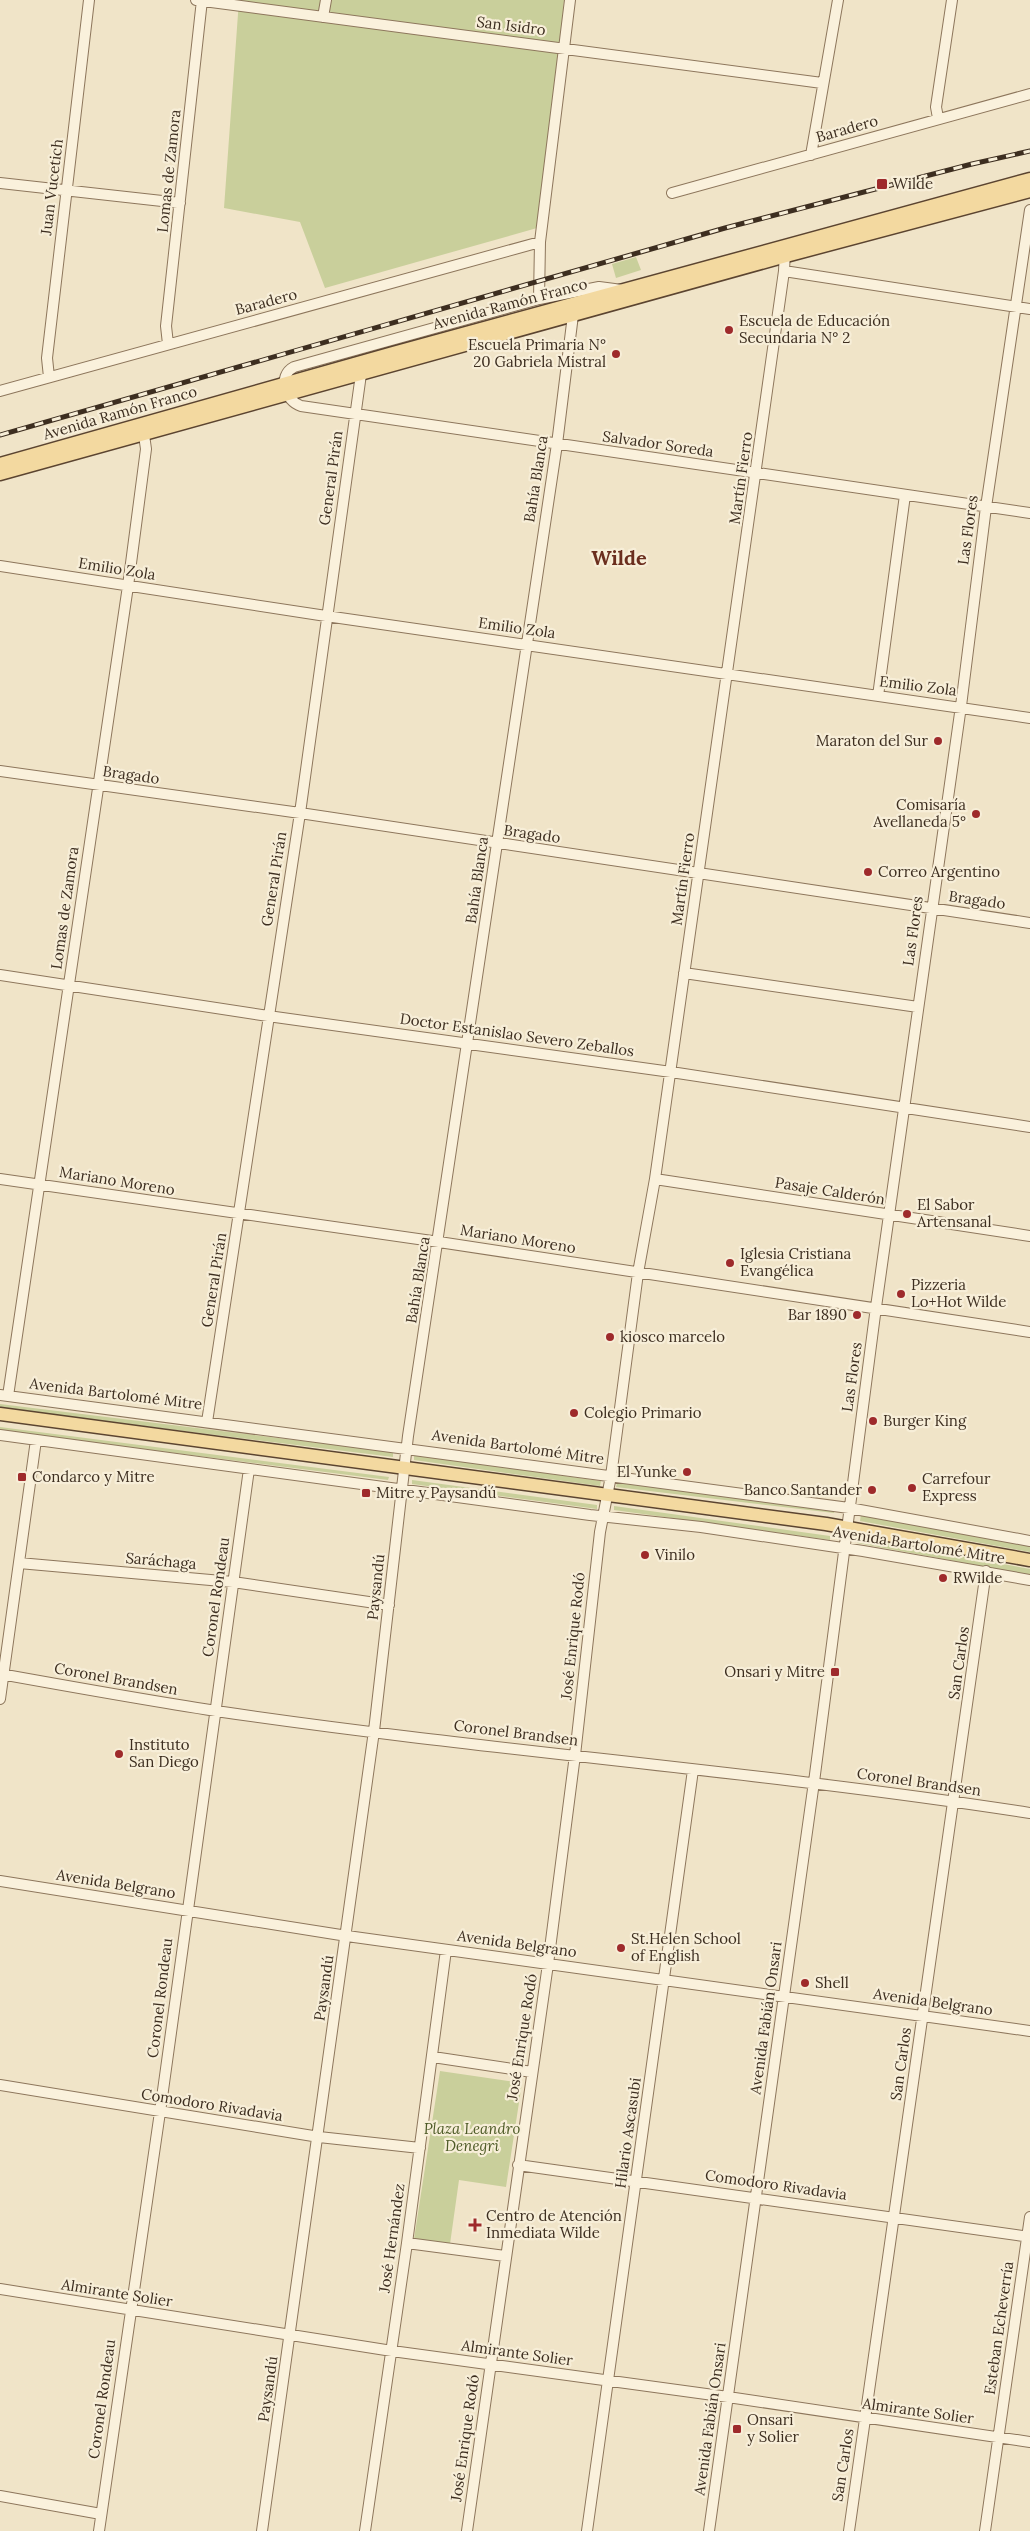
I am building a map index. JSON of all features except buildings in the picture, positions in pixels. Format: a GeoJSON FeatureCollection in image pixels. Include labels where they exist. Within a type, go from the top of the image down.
{"type":"FeatureCollection","features":[{"type":"Feature","properties":{"kind":"main road","name":"Avenida Ramón Franco"},"geometry":{"type":"LineString","coordinates":[[286,389],[362,374],[573,315],[785,250],[1030,179]]}},
{"type":"Feature","properties":{"kind":"main road","name":"Avenida Ramón Franco"},"geometry":{"type":"LineString","coordinates":[[0,474],[143,429],[286,389],[363,361],[625,290],[1030,191]]}},
{"type":"Feature","properties":{"kind":"main road","name":"Avenida Ramón Franco"},"geometry":{"type":"LineString","coordinates":[[0,464],[143,429]]}},
{"type":"Feature","properties":{"kind":"main road","name":"Avenida Bartolomé Mitre"},"geometry":{"type":"LineString","coordinates":[[0,1414],[847,1527],[1030,1560]]}},
{"type":"Feature","properties":{"kind":"street","name":"Juan Vucetich"},"geometry":{"type":"LineString","coordinates":[[49,377],[47,358],[89,0]]}},
{"type":"Feature","properties":{"kind":"street","name":"San Isidro"},"geometry":{"type":"LineString","coordinates":[[200,0],[565,47],[822,83]]}},
{"type":"Feature","properties":{"kind":"street","name":"Lomas de Zamora"},"geometry":{"type":"LineString","coordinates":[[168,344],[166,326],[200,0]]}},
{"type":"Feature","properties":{"kind":"street"},"geometry":{"type":"LineString","coordinates":[[323,17],[326,0]]}},
{"type":"Feature","properties":{"kind":"street"},"geometry":{"type":"LineString","coordinates":[[539,300],[540,242],[570,0]]}},
{"type":"Feature","properties":{"kind":"street"},"geometry":{"type":"LineString","coordinates":[[811,155],[822,83],[838,0]]}},
{"type":"Feature","properties":{"kind":"street"},"geometry":{"type":"LineString","coordinates":[[938,118],[936,107],[952,0]]}},
{"type":"Feature","properties":{"kind":"street","name":"Baradero"},"geometry":{"type":"LineString","coordinates":[[672,193],[1030,94]]}},
{"type":"Feature","properties":{"kind":"street"},"geometry":{"type":"LineString","coordinates":[[0,183],[180,203]]}},
{"type":"Feature","properties":{"kind":"street","name":"Las Flores"},"geometry":{"type":"LineString","coordinates":[[849,1508],[931,909],[961,706],[986,508],[1030,210]]}},
{"type":"Feature","properties":{"kind":"street","name":"Baradero"},"geometry":{"type":"LineString","coordinates":[[0,391],[540,242]]}},
{"type":"Feature","properties":{"kind":"street","name":"Martín Fierro"},"geometry":{"type":"LineString","coordinates":[[603,1516],[638,1274],[671,1072],[698,873],[757,473],[784,271],[785,250]]}},
{"type":"Feature","properties":{"kind":"street"},"geometry":{"type":"LineString","coordinates":[[784,271],[1030,309]]}},
{"type":"Feature","properties":{"kind":"street"},"geometry":{"type":"LineString","coordinates":[[286,389],[286,373],[294,367],[539,300],[599,286],[625,290]]}},
{"type":"Feature","properties":{"kind":"street","name":"Bahía Blanca"},"geometry":{"type":"LineString","coordinates":[[407,1449],[557,444],[573,315]]}},
{"type":"Feature","properties":{"kind":"street"},"geometry":{"type":"LineString","coordinates":[[363,361],[377,345]]}},
{"type":"Feature","properties":{"kind":"street","name":"General Pirán"},"geometry":{"type":"LineString","coordinates":[[207,1422],[300,813],[363,361]]}},
{"type":"Feature","properties":{"kind":"street","name":"Salvador Soreda"},"geometry":{"type":"LineString","coordinates":[[286,389],[295,404],[301,406],[356,412],[557,444],[1030,514]]}},
{"type":"Feature","properties":{"kind":"street","name":"Lomas de Zamora"},"geometry":{"type":"LineString","coordinates":[[4,1396],[40,1185],[128,586],[146,448],[143,429]]}},
{"type":"Feature","properties":{"kind":"street"},"geometry":{"type":"LineString","coordinates":[[878,696],[906,495]]}},
{"type":"Feature","properties":{"kind":"street","name":"Emilio Zola"},"geometry":{"type":"LineString","coordinates":[[0,566],[326,616],[878,696],[961,706],[1030,718]]}},
{"type":"Feature","properties":{"kind":"street","name":"Bragado"},"geometry":{"type":"LineString","coordinates":[[0,771],[300,813],[1030,923]]}},
{"type":"Feature","properties":{"kind":"street"},"geometry":{"type":"LineString","coordinates":[[684,973],[918,1008]]}},
{"type":"Feature","properties":{"kind":"street","name":"Doctor Estanislao Severo Zeballos"},"geometry":{"type":"LineString","coordinates":[[0,975],[268,1016],[671,1072],[1030,1127]]}},
{"type":"Feature","properties":{"kind":"street","name":"Mariano Moreno"},"geometry":{"type":"LineString","coordinates":[[0,1179],[239,1215],[439,1242],[638,1274],[876,1307],[1030,1332]]}},
{"type":"Feature","properties":{"kind":"street","name":"Pasaje Calderón"},"geometry":{"type":"LineString","coordinates":[[655,1179],[1030,1236]]}},
{"type":"Feature","properties":{"kind":"street","name":"Avenida Bartolomé Mitre"},"geometry":{"type":"LineString","coordinates":[[4,1396],[849,1508],[1030,1541]]}},
{"type":"Feature","properties":{"kind":"street","name":"Avenida Bartolomé Mitre"},"geometry":{"type":"LineString","coordinates":[[0,1435],[844,1548],[1030,1580]]}},
{"type":"Feature","properties":{"kind":"street"},"geometry":{"type":"LineString","coordinates":[[0,1698],[36,1440]]}},
{"type":"Feature","properties":{"kind":"street","name":"Paysandú"},"geometry":{"type":"LineString","coordinates":[[262,2531],[347,1936],[374,1731],[407,1449]]}},
{"type":"Feature","properties":{"kind":"street","name":"Coronel Rondeau"},"geometry":{"type":"LineString","coordinates":[[99,2531],[160,2112],[186,1911],[249,1469]]}},
{"type":"Feature","properties":{"kind":"street","name":"Avenida Fabián Onsari"},"geometry":{"type":"LineString","coordinates":[[709,2531],[814,1782],[849,1508]]}},
{"type":"Feature","properties":{"kind":"street","name":"José Enrique Rodó"},"geometry":{"type":"LineString","coordinates":[[467,2531],[548,1964],[603,1516]]}},
{"type":"Feature","properties":{"kind":"street","name":"Saráchaga"},"geometry":{"type":"LineString","coordinates":[[20,1563],[233,1582],[389,1605]]}},
{"type":"Feature","properties":{"kind":"street","name":"San Carlos"},"geometry":{"type":"LineString","coordinates":[[849,2531],[955,1801],[986,1571]]}},
{"type":"Feature","properties":{"kind":"street","name":"Coronel Brandsen"},"geometry":{"type":"LineString","coordinates":[[2,1675],[216,1711],[694,1770],[814,1782],[1030,1813]]}},
{"type":"Feature","properties":{"kind":"street","name":"Hilario Ascasubi"},"geometry":{"type":"LineString","coordinates":[[587,2531],[666,1980],[694,1770]]}},
{"type":"Feature","properties":{"kind":"street","name":"Avenida Belgrano"},"geometry":{"type":"LineString","coordinates":[[0,1881],[347,1936],[1030,2031]]}},
{"type":"Feature","properties":{"kind":"street","name":"José Hernández"},"geometry":{"type":"LineString","coordinates":[[365,2531],[408,2243],[446,1950]]}},
{"type":"Feature","properties":{"kind":"street"},"geometry":{"type":"LineString","coordinates":[[433,2057],[532,2072]]}},
{"type":"Feature","properties":{"kind":"street","name":"Comodoro Rivadavia"},"geometry":{"type":"LineString","coordinates":[[0,2085],[319,2137],[420,2148]]}},
{"type":"Feature","properties":{"kind":"street","name":"Comodoro Rivadavia"},"geometry":{"type":"LineString","coordinates":[[518,2165],[637,2180],[1029,2237]]}},
{"type":"Feature","properties":{"kind":"street","name":"Esteban Echeverría"},"geometry":{"type":"LineString","coordinates":[[985,2531],[1029,2237],[1030,2217]]}},
{"type":"Feature","properties":{"kind":"street"},"geometry":{"type":"LineString","coordinates":[[408,2243],[505,2256]]}},
{"type":"Feature","properties":{"kind":"street","name":"Almirante Solier"},"geometry":{"type":"LineString","coordinates":[[0,2289],[290,2336],[728,2397],[1030,2442]]}},
{"type":"Feature","properties":{"kind":"street"},"geometry":{"type":"LineString","coordinates":[[0,2496],[101,2514]]}},
{"type":"Feature","properties":{"kind":"green space"},"geometry":{"type":"Polygon","coordinates":[[[239,0],[564,0],[544,226],[325,288],[300,222],[224,208],[239,0]]]}},
{"type":"Feature","properties":{"kind":"green space"},"geometry":{"type":"Polygon","coordinates":[[[636,257],[641,270],[616,278],[612,264],[636,257]]]}},
{"type":"Feature","properties":{"kind":"green space"},"geometry":{"type":"Polygon","coordinates":[[[0,1404],[393,1452],[393,1457],[0,1408],[0,1404]]]}},
{"type":"Feature","properties":{"kind":"green space"},"geometry":{"type":"Polygon","coordinates":[[[0,1427],[389,1477],[388,1480],[0,1431],[0,1427]]]}},
{"type":"Feature","properties":{"kind":"green space"},"geometry":{"type":"Polygon","coordinates":[[[414,1455],[601,1481],[600,1486],[414,1460],[414,1455]]]}},
{"type":"Feature","properties":{"kind":"green space"},"geometry":{"type":"Polygon","coordinates":[[[412,1480],[597,1505],[597,1509],[412,1484],[412,1480]]]}},
{"type":"Feature","properties":{"kind":"green space"},"geometry":{"type":"Polygon","coordinates":[[[617,1483],[835,1509],[834,1513],[616,1487],[617,1483]]]}},
{"type":"Feature","properties":{"kind":"green space"},"geometry":{"type":"Polygon","coordinates":[[[614,1506],[830,1536],[830,1540],[614,1510],[614,1506]]]}},
{"type":"Feature","properties":{"kind":"green space"},"geometry":{"type":"Polygon","coordinates":[[[861,1514],[1030,1546],[1030,1552],[860,1521],[861,1514]]]}},
{"type":"Feature","properties":{"kind":"green space"},"geometry":{"type":"Polygon","coordinates":[[[859,1538],[1030,1569],[1030,1575],[857,1543],[859,1538]]]}},
{"type":"Feature","properties":{"kind":"green space","name":"Plaza Leandro Denegri"},"geometry":{"type":"Polygon","coordinates":[[[440,2071],[522,2083],[506,2187],[459,2180],[450,2244],[414,2239],[440,2071]]]}},
{"type":"Feature","properties":{"kind":"railway"},"geometry":{"type":"LineString","coordinates":[[0,435],[725,228],[972,164],[1030,151]]}},
{"type":"Feature","properties":{"kind":"place","name":"Wilde"},"geometry":{"type":"Point","coordinates":[882,184]}},
{"type":"Feature","properties":{"kind":"place","name":"Escuela de Educación Secundaria N° 2"},"geometry":{"type":"Point","coordinates":[729,330]}},
{"type":"Feature","properties":{"kind":"place","name":"Escuela Primaria N° 20 Gabriela Mistral"},"geometry":{"type":"Point","coordinates":[616,354]}},
{"type":"Feature","properties":{"kind":"place","name":"Maraton del Sur"},"geometry":{"type":"Point","coordinates":[938,741]}},
{"type":"Feature","properties":{"kind":"place","name":"Comisaría Avellaneda 5°"},"geometry":{"type":"Point","coordinates":[976,814]}},
{"type":"Feature","properties":{"kind":"place","name":"Correo Argentino"},"geometry":{"type":"Point","coordinates":[868,872]}},
{"type":"Feature","properties":{"kind":"place","name":"El Sabor Artensanal"},"geometry":{"type":"Point","coordinates":[907,1214]}},
{"type":"Feature","properties":{"kind":"place","name":"Iglesia Cristiana Evangélica"},"geometry":{"type":"Point","coordinates":[730,1263]}},
{"type":"Feature","properties":{"kind":"place","name":"Pizzeria Lo+Hot Wilde"},"geometry":{"type":"Point","coordinates":[901,1294]}},
{"type":"Feature","properties":{"kind":"place","name":"Bar 1890"},"geometry":{"type":"Point","coordinates":[857,1315]}},
{"type":"Feature","properties":{"kind":"place","name":"kiosco marcelo"},"geometry":{"type":"Point","coordinates":[610,1337]}},
{"type":"Feature","properties":{"kind":"place","name":"Colegio Primario"},"geometry":{"type":"Point","coordinates":[574,1413]}},
{"type":"Feature","properties":{"kind":"place","name":"Burger King"},"geometry":{"type":"Point","coordinates":[873,1421]}},
{"type":"Feature","properties":{"kind":"place","name":"El Yunke"},"geometry":{"type":"Point","coordinates":[687,1472]}},
{"type":"Feature","properties":{"kind":"place","name":"Condarco y Mitre"},"geometry":{"type":"Point","coordinates":[22,1477]}},
{"type":"Feature","properties":{"kind":"place","name":"Carrefour Express"},"geometry":{"type":"Point","coordinates":[912,1488]}},
{"type":"Feature","properties":{"kind":"place","name":"Banco Santander"},"geometry":{"type":"Point","coordinates":[872,1490]}},
{"type":"Feature","properties":{"kind":"place","name":"Mitre y Paysandú"},"geometry":{"type":"Point","coordinates":[366,1493]}},
{"type":"Feature","properties":{"kind":"place","name":"Vinilo"},"geometry":{"type":"Point","coordinates":[645,1555]}},
{"type":"Feature","properties":{"kind":"place","name":"RWilde"},"geometry":{"type":"Point","coordinates":[943,1578]}},
{"type":"Feature","properties":{"kind":"place","name":"Onsari y Mitre"},"geometry":{"type":"Point","coordinates":[835,1672]}},
{"type":"Feature","properties":{"kind":"place","name":"Instituto San Diego"},"geometry":{"type":"Point","coordinates":[119,1754]}},
{"type":"Feature","properties":{"kind":"place","name":"St.Helen School of English"},"geometry":{"type":"Point","coordinates":[621,1948]}},
{"type":"Feature","properties":{"kind":"place","name":"Shell"},"geometry":{"type":"Point","coordinates":[805,1983]}},
{"type":"Feature","properties":{"kind":"place","name":"Centro de Atención Inmediata Wilde"},"geometry":{"type":"Point","coordinates":[475,2225]}},
{"type":"Feature","properties":{"kind":"place","name":"Onsari y Solier"},"geometry":{"type":"Point","coordinates":[737,2429]}},
{"type":"Feature","properties":{"kind":"district","name":"Wilde"},"geometry":{"type":"Point","coordinates":[619,558]}}]}
